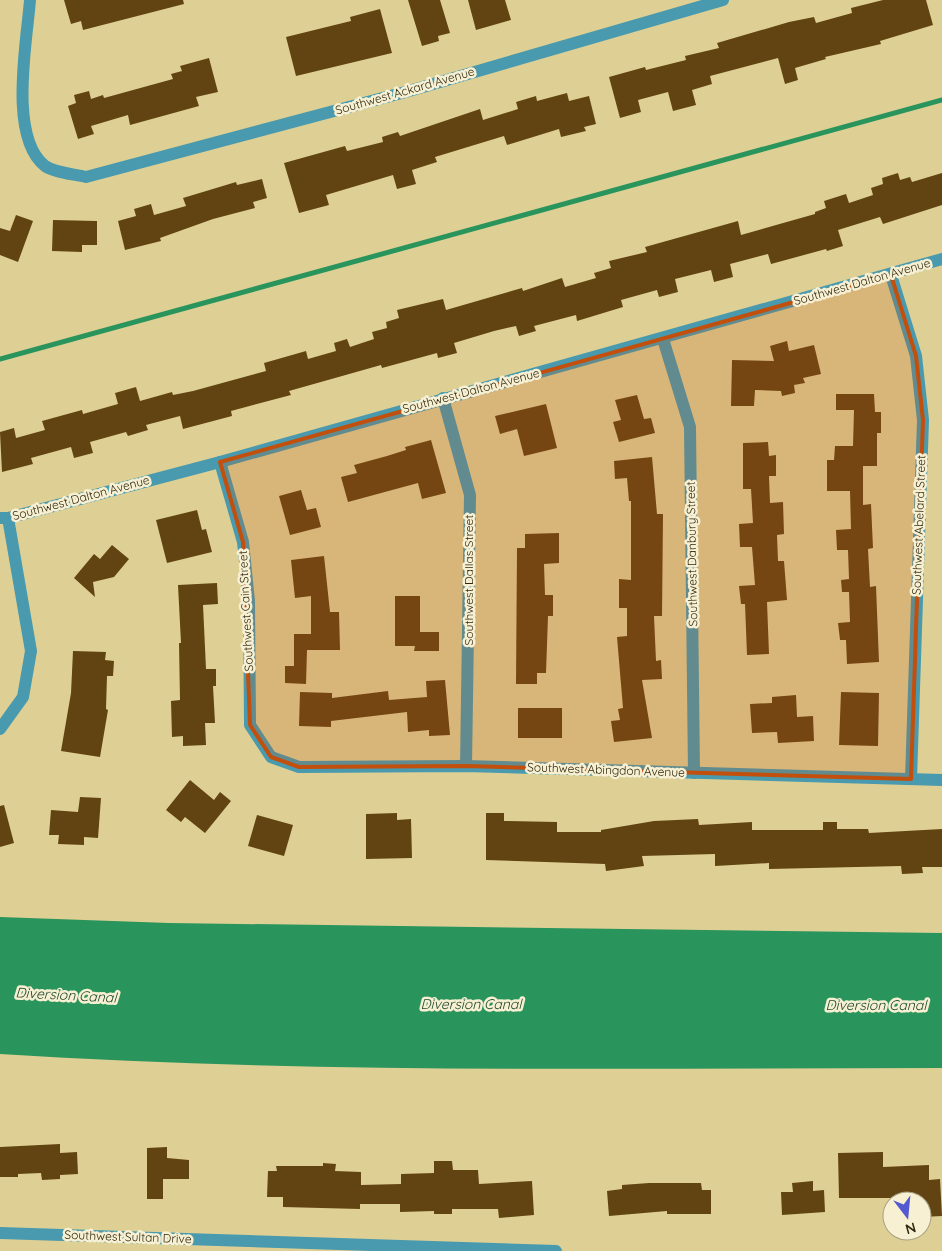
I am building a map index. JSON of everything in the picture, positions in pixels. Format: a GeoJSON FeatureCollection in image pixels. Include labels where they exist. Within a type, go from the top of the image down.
{"type":"FeatureCollection","features":[{"type":"Feature","properties":{"kind":"street","name":"Southwest Ackard Avenue"},"geometry":{"type":"LineString","coordinates":[[30,0],[24,75],[24,128],[33,152],[46,167],[86,177],[409,91],[723,0]]}},
{"type":"Feature","properties":{"kind":"street","name":"Southwest Dalton Avenue"},"geometry":{"type":"LineString","coordinates":[[4,518],[220,462],[942,259]]}},
{"type":"Feature","properties":{"kind":"street","name":"Southwest Abelard Street"},"geometry":{"type":"LineString","coordinates":[[891,274],[916,356],[923,420],[911,779]]}},
{"type":"Feature","properties":{"kind":"street","name":"Southwest Danbury Street"},"geometry":{"type":"LineString","coordinates":[[663,339],[690,427],[694,773]]}},
{"type":"Feature","properties":{"kind":"street","name":"Southwest Dallas Street"},"geometry":{"type":"LineString","coordinates":[[443,398],[470,495],[466,766]]}},
{"type":"Feature","properties":{"kind":"street","name":"Southwest Cain Street"},"geometry":{"type":"LineString","coordinates":[[220,462],[243,542],[248,601],[250,726],[271,757]]}},
{"type":"Feature","properties":{"kind":"street"},"geometry":{"type":"LineString","coordinates":[[0,729],[23,697],[31,651],[4,518]]}},
{"type":"Feature","properties":{"kind":"street","name":"Southwest Abingdon Avenue"},"geometry":{"type":"LineString","coordinates":[[271,757],[299,767],[466,766],[942,780]]}},
{"type":"Feature","properties":{"kind":"street","name":"Southwest Sultan Drive"},"geometry":{"type":"LineString","coordinates":[[0,1233],[556,1251]]}},
{"type":"Feature","properties":{"kind":"highlighted area"},"geometry":{"type":"Polygon","coordinates":[[[891,275],[916,356],[923,420],[911,779],[466,766],[299,767],[271,757],[250,725],[243,542],[220,462],[891,275]]]}},
{"type":"Feature","properties":{"kind":"water","name":"Diversion Canal"},"geometry":{"type":"Polygon","coordinates":[[[0,917],[169,923],[942,933],[942,1068],[588,1069],[353,1067],[235,1065],[0,1054],[0,917]]]}},
{"type":"Feature","properties":{"kind":"building"},"geometry":{"type":"Polygon","coordinates":[[[64,0],[183,0],[184,4],[83,30],[81,21],[71,24],[64,0]]]}},
{"type":"Feature","properties":{"kind":"building"},"geometry":{"type":"Polygon","coordinates":[[[408,0],[440,0],[450,33],[438,36],[439,41],[422,46],[408,0]]]}},
{"type":"Feature","properties":{"kind":"building"},"geometry":{"type":"Polygon","coordinates":[[[468,0],[505,0],[511,20],[476,30],[468,0]]]}},
{"type":"Feature","properties":{"kind":"building"},"geometry":{"type":"Polygon","coordinates":[[[883,0],[926,0],[933,25],[880,41],[881,44],[825,57],[826,59],[795,68],[798,80],[785,84],[778,58],[710,76],[712,84],[692,90],[696,105],[673,111],[668,92],[638,100],[641,112],[620,118],[609,77],[645,67],[646,70],[686,60],[685,56],[719,48],[717,43],[789,22],[814,17],[816,23],[852,13],[851,8],[883,0]]]}},
{"type":"Feature","properties":{"kind":"building"},"geometry":{"type":"Polygon","coordinates":[[[380,9],[392,53],[296,76],[286,37],[351,21],[350,17],[380,9]]]}},
{"type":"Feature","properties":{"kind":"building"},"geometry":{"type":"Polygon","coordinates":[[[209,58],[218,92],[196,97],[199,106],[130,125],[128,115],[91,126],[94,134],[78,139],[68,106],[76,103],[74,95],[89,91],[91,99],[103,95],[104,98],[173,79],[171,74],[182,71],[180,66],[209,58]]]}},
{"type":"Feature","properties":{"kind":"building"},"geometry":{"type":"Polygon","coordinates":[[[567,93],[569,101],[589,96],[596,124],[584,127],[586,131],[561,137],[559,129],[507,145],[504,136],[435,157],[437,162],[412,170],[416,184],[397,189],[393,175],[326,195],[329,205],[299,213],[284,163],[345,146],[347,151],[383,142],[382,137],[398,132],[400,136],[480,109],[483,120],[518,109],[516,102],[536,96],[537,101],[567,93]]]}},
{"type":"Feature","properties":{"kind":"building"},"geometry":{"type":"Polygon","coordinates":[[[898,173],[900,180],[910,177],[912,182],[942,173],[942,205],[883,224],[880,217],[838,230],[843,246],[827,251],[826,249],[771,264],[768,254],[730,264],[733,277],[714,282],[711,270],[675,279],[678,292],[659,297],[657,290],[621,300],[623,307],[577,321],[576,315],[534,326],[536,331],[519,336],[516,326],[494,331],[454,343],[457,353],[438,358],[437,353],[382,368],[381,365],[289,391],[291,395],[231,411],[232,416],[183,429],[180,416],[146,425],[148,430],[128,436],[126,432],[90,442],[93,453],[74,458],[71,447],[31,458],[33,464],[2,472],[0,432],[14,428],[16,438],[45,430],[42,421],[82,410],[83,414],[118,404],[115,393],[136,387],[140,401],[172,392],[173,395],[266,371],[264,363],[306,351],[308,359],[336,351],[334,343],[347,339],[350,347],[374,339],[372,332],[387,328],[386,322],[399,318],[397,310],[443,299],[446,310],[522,288],[523,291],[562,278],[565,287],[596,278],[594,273],[611,268],[609,261],[647,252],[645,247],[738,221],[741,235],[815,214],[815,212],[826,208],[824,201],[846,194],[849,203],[873,195],[871,188],[883,184],[882,178],[898,173]]]}},
{"type":"Feature","properties":{"kind":"building"},"geometry":{"type":"Polygon","coordinates":[[[262,179],[267,198],[253,202],[255,208],[213,219],[160,238],[161,241],[125,250],[118,221],[136,216],[134,209],[151,204],[154,215],[186,206],[183,198],[236,182],[237,185],[262,179]]]}},
{"type":"Feature","properties":{"kind":"building"},"geometry":{"type":"Polygon","coordinates":[[[16,215],[33,221],[18,262],[0,255],[0,228],[10,231],[16,215]]]}},
{"type":"Feature","properties":{"kind":"building"},"geometry":{"type":"Polygon","coordinates":[[[53,220],[97,221],[97,245],[82,245],[82,252],[52,251],[53,220]]]}},
{"type":"Feature","properties":{"kind":"building"},"geometry":{"type":"Polygon","coordinates":[[[787,341],[789,351],[814,345],[821,374],[803,378],[805,383],[794,385],[795,393],[782,396],[781,391],[755,390],[754,406],[731,406],[732,360],[774,361],[770,346],[787,341]]]}},
{"type":"Feature","properties":{"kind":"building"},"geometry":{"type":"Polygon","coordinates":[[[836,394],[874,394],[875,412],[881,412],[881,433],[877,433],[877,466],[863,466],[863,505],[871,504],[873,548],[868,549],[870,587],[876,586],[879,662],[847,664],[846,640],[840,640],[838,623],[850,622],[849,592],[842,592],[841,580],[849,579],[848,550],[837,550],[836,530],[851,529],[850,491],[827,491],[827,460],[834,460],[835,446],[853,446],[854,410],[836,410],[836,394]]]}},
{"type":"Feature","properties":{"kind":"building"},"geometry":{"type":"Polygon","coordinates":[[[637,395],[644,419],[651,418],[655,433],[619,442],[613,422],[621,420],[615,400],[637,395]]]}},
{"type":"Feature","properties":{"kind":"building"},"geometry":{"type":"Polygon","coordinates":[[[546,404],[557,448],[524,456],[517,429],[500,434],[495,416],[546,404]]]}},
{"type":"Feature","properties":{"kind":"building"},"geometry":{"type":"Polygon","coordinates":[[[431,440],[446,493],[422,499],[418,483],[348,502],[341,477],[357,473],[354,465],[406,450],[405,447],[431,440]]]}},
{"type":"Feature","properties":{"kind":"building"},"geometry":{"type":"Polygon","coordinates":[[[768,442],[769,456],[776,455],[776,476],[769,476],[770,503],[783,502],[784,534],[777,535],[778,561],[784,561],[787,600],[767,602],[769,654],[747,655],[745,604],[741,604],[739,586],[755,585],[752,547],[740,547],[739,524],[753,523],[751,489],[743,489],[743,443],[768,442]]]}},
{"type":"Feature","properties":{"kind":"building"},"geometry":{"type":"Polygon","coordinates":[[[652,457],[657,514],[663,514],[662,616],[654,616],[656,661],[661,660],[662,679],[642,680],[652,738],[614,742],[611,721],[620,720],[618,709],[623,708],[617,637],[627,636],[627,608],[619,608],[619,579],[631,580],[631,501],[629,501],[627,478],[615,479],[614,461],[652,457]]]}},
{"type":"Feature","properties":{"kind":"building"},"geometry":{"type":"Polygon","coordinates":[[[301,490],[307,510],[316,508],[321,527],[290,535],[279,496],[301,490]]]}},
{"type":"Feature","properties":{"kind":"building"},"geometry":{"type":"Polygon","coordinates":[[[197,510],[202,530],[206,529],[212,552],[167,563],[156,520],[197,510]]]}},
{"type":"Feature","properties":{"kind":"building"},"geometry":{"type":"Polygon","coordinates":[[[559,533],[559,563],[544,564],[545,595],[553,595],[553,616],[548,616],[546,673],[537,673],[537,684],[516,684],[517,548],[525,548],[525,534],[559,533]]]}},
{"type":"Feature","properties":{"kind":"building"},"geometry":{"type":"Polygon","coordinates":[[[112,545],[129,559],[114,577],[93,582],[95,597],[74,578],[94,554],[100,559],[112,545]]]}},
{"type":"Feature","properties":{"kind":"building"},"geometry":{"type":"Polygon","coordinates":[[[324,556],[330,612],[339,612],[340,650],[307,650],[306,684],[285,683],[285,666],[294,666],[294,634],[311,634],[311,596],[295,598],[291,560],[324,556]]]}},
{"type":"Feature","properties":{"kind":"building"},"geometry":{"type":"Polygon","coordinates":[[[217,583],[218,604],[203,605],[206,669],[216,669],[216,686],[213,686],[215,723],[205,723],[206,745],[183,746],[183,736],[172,737],[171,701],[180,700],[179,643],[181,643],[178,585],[217,583]]]}},
{"type":"Feature","properties":{"kind":"building"},"geometry":{"type":"Polygon","coordinates":[[[395,596],[420,596],[420,632],[439,632],[439,651],[414,651],[415,646],[395,646],[395,596]]]}},
{"type":"Feature","properties":{"kind":"building"},"geometry":{"type":"Polygon","coordinates":[[[73,651],[106,652],[105,660],[114,661],[113,676],[107,676],[106,709],[108,710],[100,757],[61,751],[71,693],[73,651]]]}},
{"type":"Feature","properties":{"kind":"building"},"geometry":{"type":"Polygon","coordinates":[[[445,680],[450,735],[429,736],[429,730],[408,732],[407,712],[331,721],[331,727],[299,726],[300,692],[332,693],[332,698],[388,691],[389,700],[427,697],[426,681],[445,680]]]}},
{"type":"Feature","properties":{"kind":"building"},"geometry":{"type":"Polygon","coordinates":[[[841,692],[879,693],[878,746],[839,745],[841,692]]]}},
{"type":"Feature","properties":{"kind":"building"},"geometry":{"type":"Polygon","coordinates":[[[796,695],[797,717],[813,716],[814,741],[778,743],[777,732],[752,733],[750,704],[772,703],[772,697],[796,695]]]}},
{"type":"Feature","properties":{"kind":"building"},"geometry":{"type":"Polygon","coordinates":[[[518,708],[562,708],[562,738],[518,738],[518,708]]]}},
{"type":"Feature","properties":{"kind":"building"},"geometry":{"type":"Polygon","coordinates":[[[190,780],[214,800],[220,792],[231,801],[205,833],[185,817],[181,822],[166,810],[190,780]]]}},
{"type":"Feature","properties":{"kind":"building"},"geometry":{"type":"Polygon","coordinates":[[[80,797],[101,798],[98,838],[84,837],[84,845],[58,844],[59,835],[49,835],[51,810],[78,812],[80,797]]]}},
{"type":"Feature","properties":{"kind":"building"},"geometry":{"type":"Polygon","coordinates":[[[4,805],[14,843],[0,847],[0,806],[4,805]]]}},
{"type":"Feature","properties":{"kind":"building"},"geometry":{"type":"Polygon","coordinates":[[[397,813],[397,820],[411,819],[412,858],[366,859],[366,814],[397,813]]]}},
{"type":"Feature","properties":{"kind":"building"},"geometry":{"type":"Polygon","coordinates":[[[486,813],[504,813],[504,821],[557,822],[557,832],[601,832],[601,830],[654,821],[698,819],[699,825],[752,822],[752,830],[823,830],[823,822],[837,822],[837,829],[868,829],[869,833],[942,829],[942,867],[922,867],[923,873],[902,874],[901,866],[769,869],[769,863],[715,866],[715,854],[642,856],[644,866],[606,871],[605,864],[486,860],[486,813]]]}},
{"type":"Feature","properties":{"kind":"building"},"geometry":{"type":"Polygon","coordinates":[[[257,815],[293,825],[284,856],[248,846],[257,815]]]}},
{"type":"Feature","properties":{"kind":"building"},"geometry":{"type":"Polygon","coordinates":[[[60,1144],[60,1153],[77,1152],[78,1174],[60,1175],[60,1179],[42,1180],[41,1173],[18,1174],[18,1177],[0,1177],[0,1147],[60,1144]]]}},
{"type":"Feature","properties":{"kind":"building"},"geometry":{"type":"Polygon","coordinates":[[[167,1147],[167,1158],[189,1160],[189,1179],[163,1179],[163,1199],[147,1199],[147,1148],[167,1147]]]}},
{"type":"Feature","properties":{"kind":"building"},"geometry":{"type":"Polygon","coordinates":[[[883,1152],[883,1167],[929,1165],[929,1180],[940,1179],[942,1216],[932,1216],[932,1191],[882,1191],[882,1198],[839,1198],[838,1153],[883,1152]]]}},
{"type":"Feature","properties":{"kind":"building"},"geometry":{"type":"Polygon","coordinates":[[[434,1161],[452,1161],[453,1170],[478,1170],[479,1184],[532,1181],[534,1215],[499,1218],[498,1209],[452,1209],[452,1214],[434,1214],[434,1211],[400,1212],[400,1204],[360,1204],[360,1209],[283,1207],[283,1197],[267,1197],[268,1171],[277,1171],[276,1166],[323,1166],[323,1163],[336,1164],[335,1171],[361,1172],[361,1185],[401,1184],[401,1174],[434,1173],[434,1161]]]}},
{"type":"Feature","properties":{"kind":"building"},"geometry":{"type":"Polygon","coordinates":[[[813,1181],[813,1191],[824,1190],[825,1212],[782,1215],[781,1192],[793,1192],[792,1183],[813,1181]]]}},
{"type":"Feature","properties":{"kind":"building"},"geometry":{"type":"Polygon","coordinates":[[[701,1183],[702,1190],[711,1190],[711,1214],[667,1214],[667,1211],[609,1216],[607,1191],[622,1189],[622,1185],[701,1183]]]}},
{"type":"Feature","properties":{"kind":"waterway"},"geometry":{"type":"LineString","coordinates":[[0,359],[942,100]]}}]}
